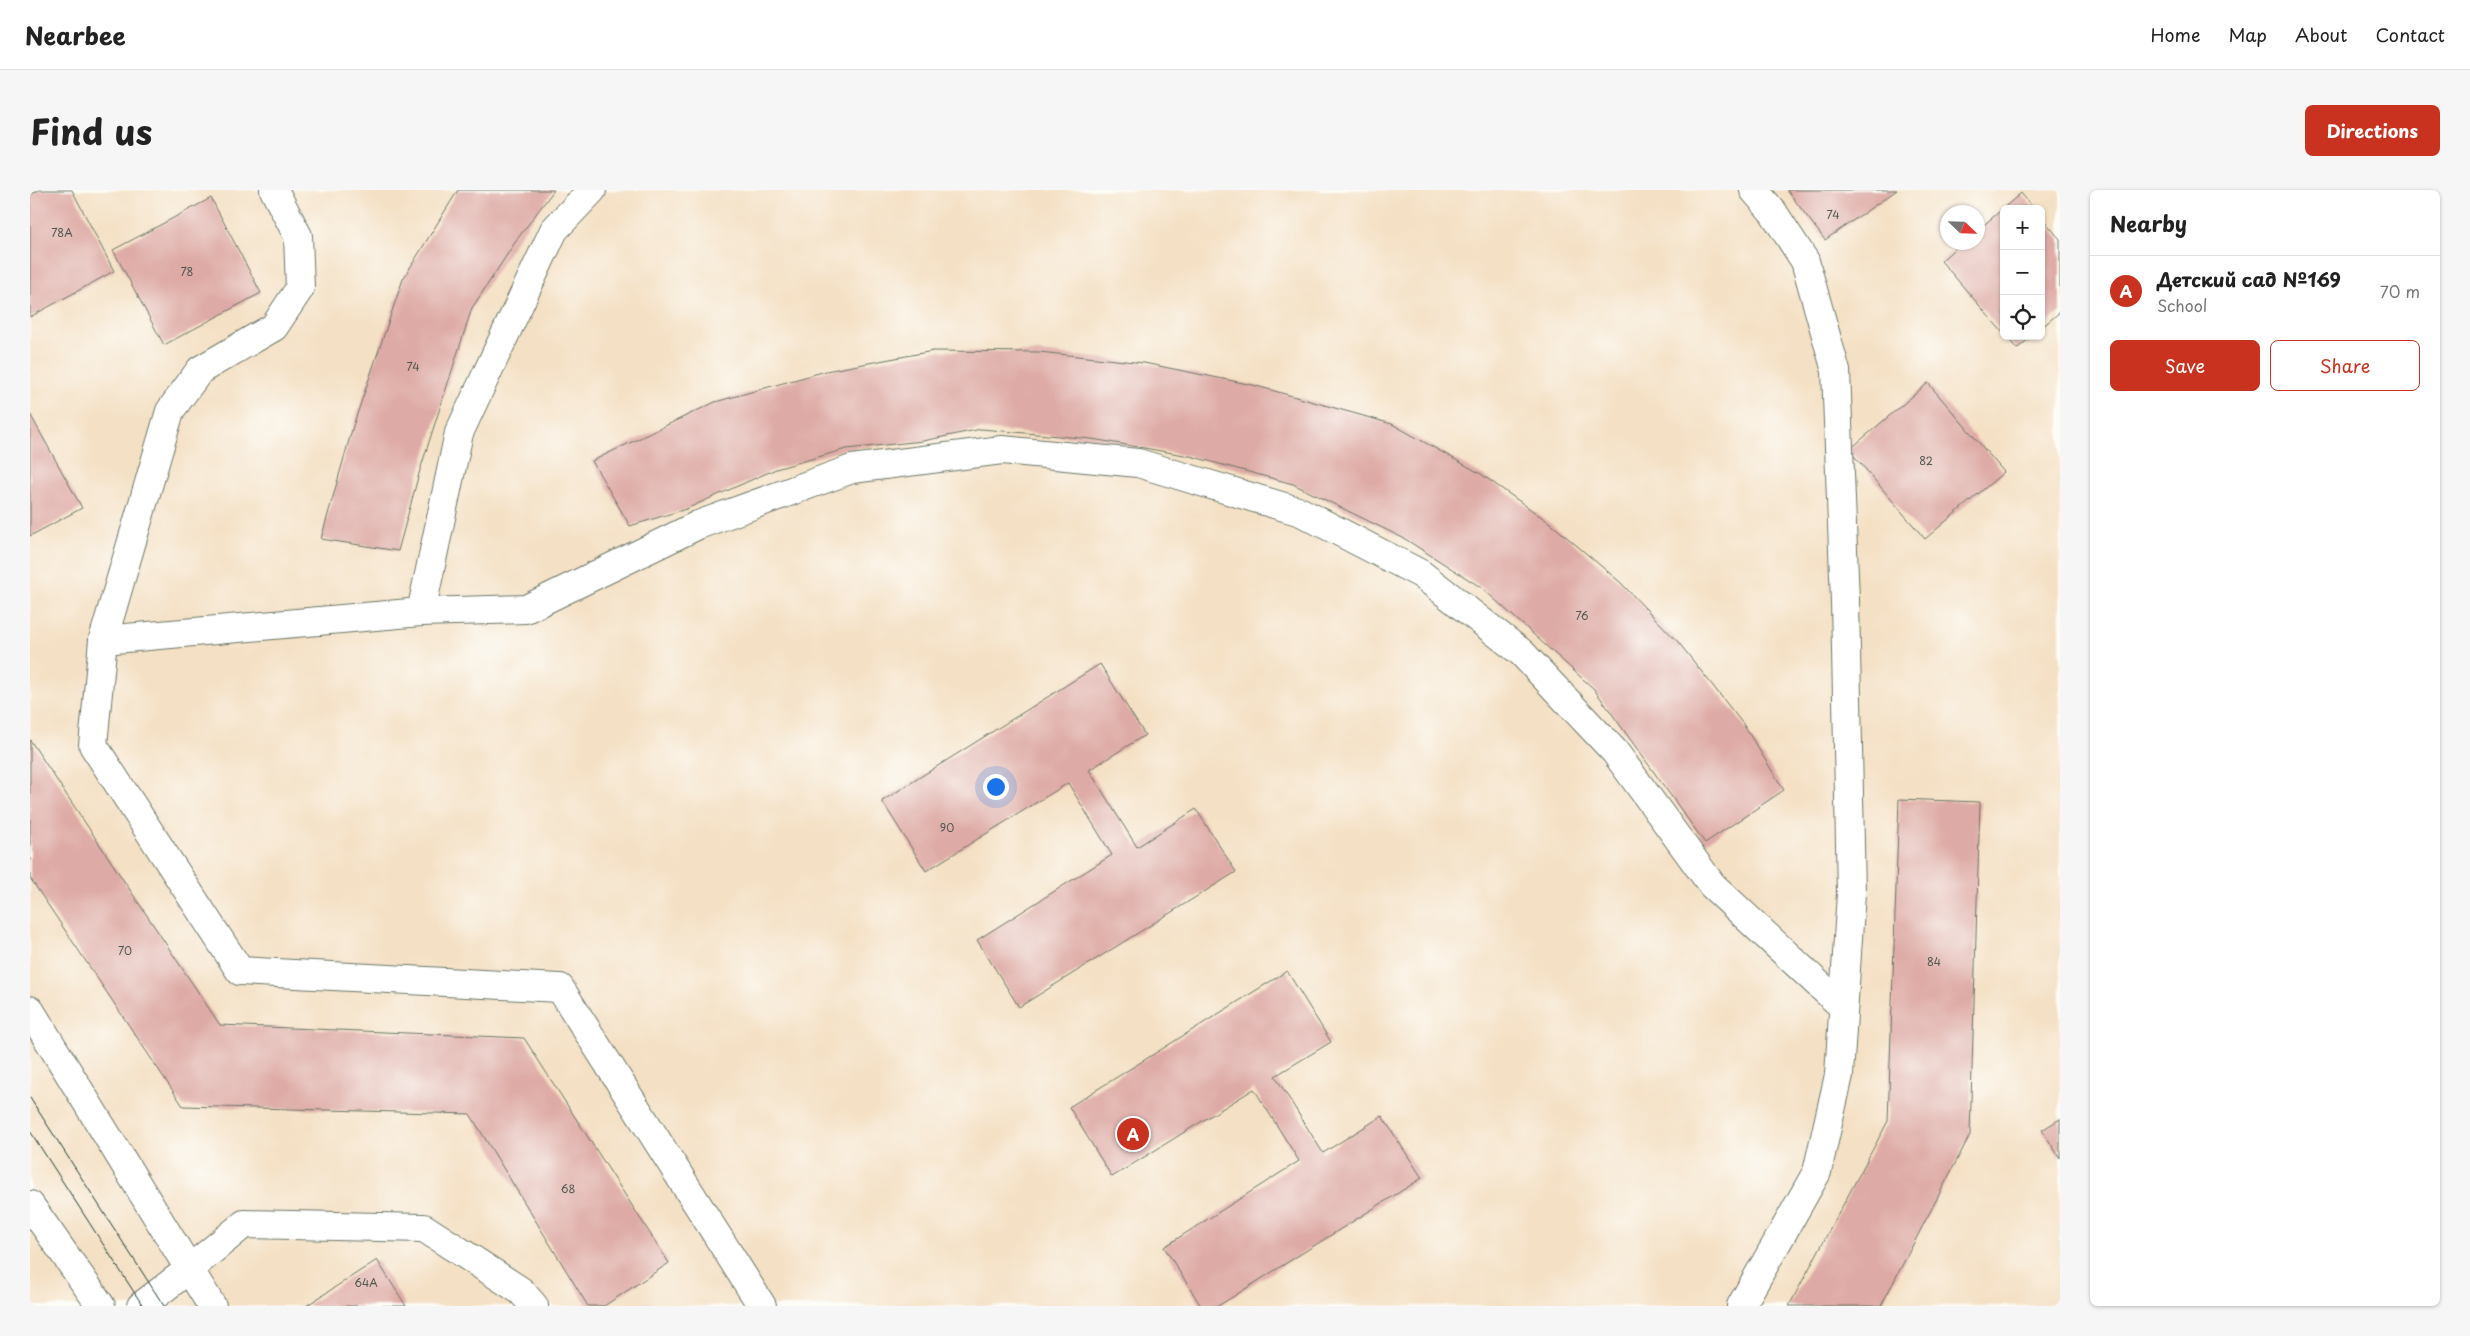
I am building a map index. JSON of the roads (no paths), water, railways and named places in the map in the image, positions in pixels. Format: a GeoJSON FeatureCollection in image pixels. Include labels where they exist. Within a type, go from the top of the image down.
{"type":"FeatureCollection","features":[{"type":"Feature","properties":{"kind":"street"},"geometry":{"type":"LineString","coordinates":[[274,190],[298,236],[300,288],[274,328],[200,370],[170,411],[102,640],[93,745],[240,971],[560,988],[762,1306]]}},
{"type":"Feature","properties":{"kind":"street"},"geometry":{"type":"LineString","coordinates":[[421,612],[459,433],[554,230],[592,190]]}},
{"type":"Feature","properties":{"kind":"street"},"geometry":{"type":"LineString","coordinates":[[1741,1306],[1817,1172],[1839,1075],[1850,893],[1845,600],[1836,371],[1805,261],[1773,212],[1754,190]]}},
{"type":"Feature","properties":{"kind":"street"},"geometry":{"type":"LineString","coordinates":[[102,640],[421,612],[526,609],[698,525],[852,469],[1002,450],[1138,463],[1301,512],[1421,574],[1522,653],[1615,752],[1712,885],[1843,1008]]}},
{"type":"Feature","properties":{"kind":"street"},"geometry":{"type":"LineString","coordinates":[[30,1010],[188,1270],[212,1306]]}},
{"type":"Feature","properties":{"kind":"street"},"geometry":{"type":"LineString","coordinates":[[30,1205],[101,1306]]}},
{"type":"Feature","properties":{"kind":"street"},"geometry":{"type":"LineString","coordinates":[[141,1306],[244,1224],[424,1228],[522,1291],[534,1306]]}},
{"type":"Feature","properties":{"kind":"tram line"},"geometry":{"type":"LineString","coordinates":[[30,1098],[164,1306]]}},
{"type":"Feature","properties":{"kind":"tram line"},"geometry":{"type":"LineString","coordinates":[[30,1131],[143,1306]]}},
{"type":"Feature","properties":{"kind":"place","name":"Детский сад №169"},"geometry":{"type":"Point","coordinates":[1133,1134]}}]}
